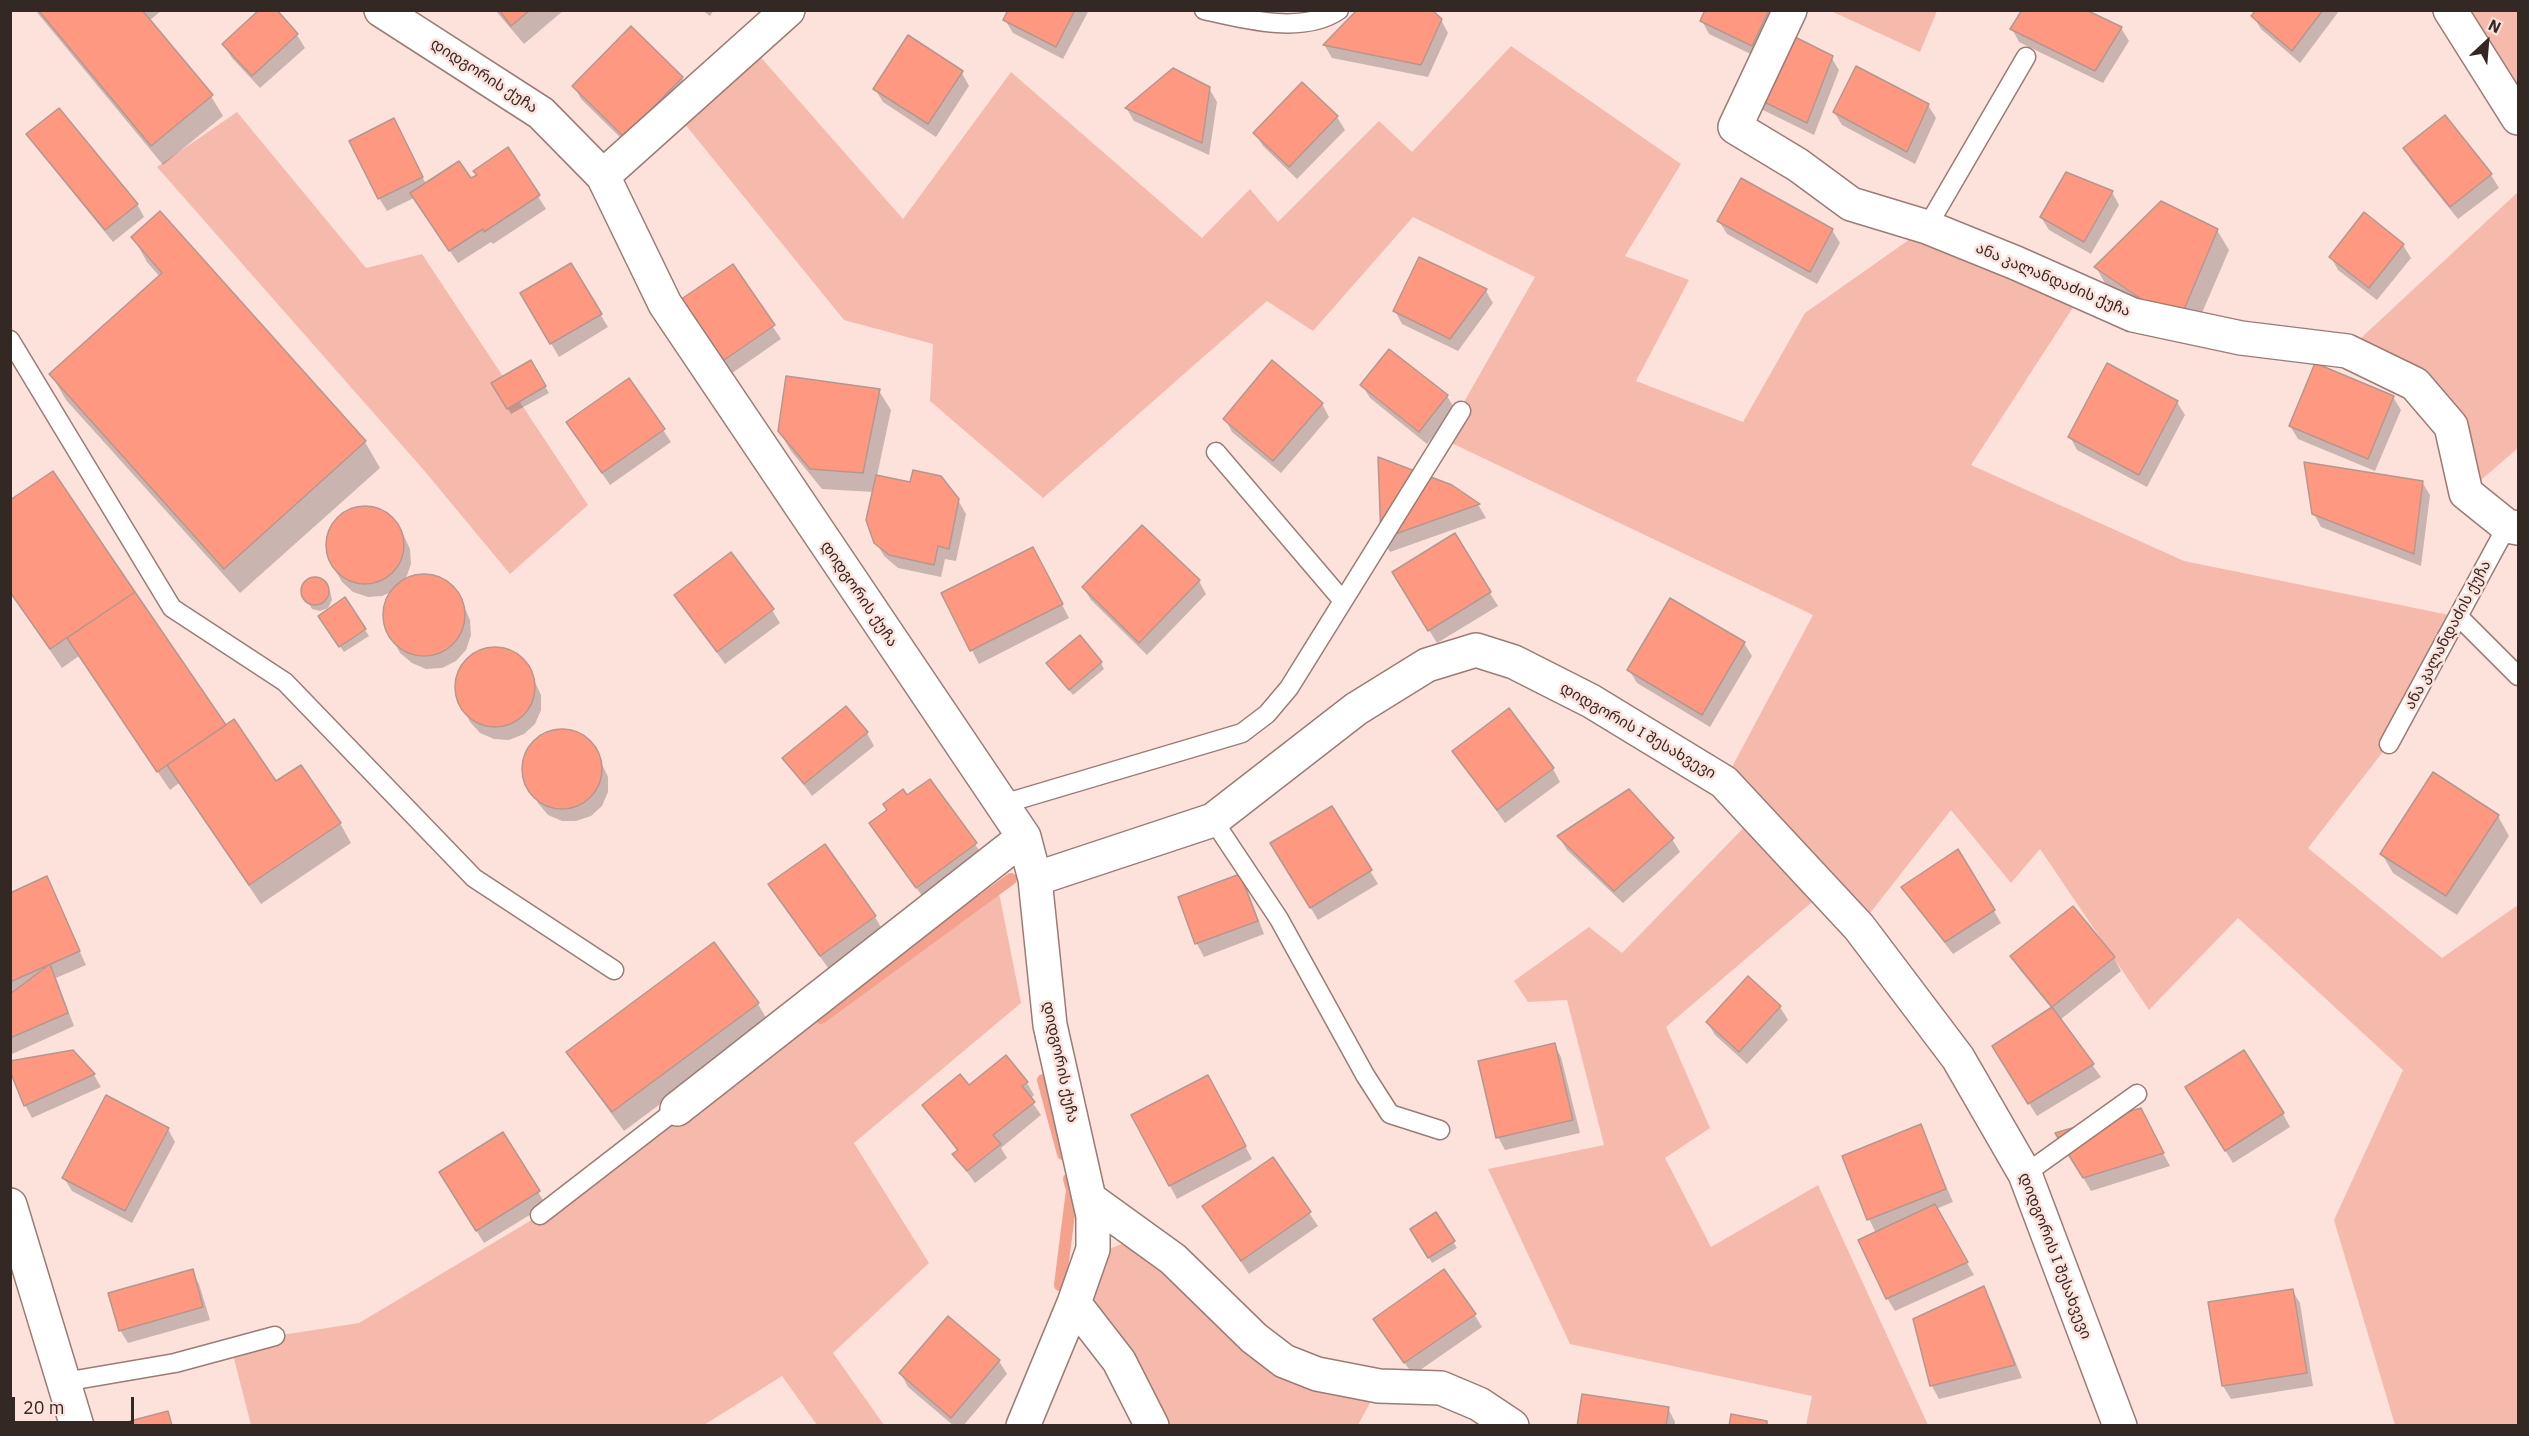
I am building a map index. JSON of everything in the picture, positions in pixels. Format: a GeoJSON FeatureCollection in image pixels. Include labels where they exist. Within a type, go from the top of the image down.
{"type":"FeatureCollection","features":[{"type":"Feature","properties":{"kind":"street","name":"დიდგორის ქუჩა"},"geometry":{"type":"LineString","coordinates":[[381,10],[541,112],[603,176],[664,304],[1024,837],[1035,879],[1050,1025],[1090,1199],[1093,1249],[1074,1303],[1023,1425]]}},
{"type":"Feature","properties":{"kind":"street"},"geometry":{"type":"LineString","coordinates":[[603,176],[788,10]]}},
{"type":"Feature","properties":{"kind":"street","name":"ანა კალანდაძის ქუჩა"},"geometry":{"type":"LineString","coordinates":[[1790,10],[1735,127],[1798,165],[1851,204],[1927,227],[2016,263],[2133,315],[2241,338],[2347,351],[2415,384],[2451,426],[2466,493],[2513,527]]}},
{"type":"Feature","properties":{"kind":"street"},"geometry":{"type":"LineString","coordinates":[[2450,10],[2518,118]]}},
{"type":"Feature","properties":{"kind":"street","name":"დიდგორის I შესახვევი"},"geometry":{"type":"LineString","coordinates":[[1035,879],[1213,820],[1356,708],[1427,665],[1476,650],[1514,662],[1591,701],[1724,782],[1859,927],[1958,1058],[2025,1174],[2120,1425]]}},
{"type":"Feature","properties":{"kind":"street"},"geometry":{"type":"LineString","coordinates":[[677,1109],[1024,837]]}},
{"type":"Feature","properties":{"kind":"street"},"geometry":{"type":"LineString","coordinates":[[1090,1199],[1173,1259],[1254,1338],[1284,1361],[1317,1374],[1379,1386],[1441,1388],[1479,1404],[1512,1425]]}},
{"type":"Feature","properties":{"kind":"street"},"geometry":{"type":"LineString","coordinates":[[10,1205],[77,1425]]}},
{"type":"Feature","properties":{"kind":"street"},"geometry":{"type":"LineString","coordinates":[[1074,1303],[1119,1361],[1152,1425]]}},
{"type":"Feature","properties":{"kind":"lane"},"geometry":{"type":"LineString","coordinates":[[1204,10],[1265,24],[1326,20],[1339,10]]}},
{"type":"Feature","properties":{"kind":"lane"},"geometry":{"type":"LineString","coordinates":[[1927,227],[2026,57]]}},
{"type":"Feature","properties":{"kind":"lane"},"geometry":{"type":"LineString","coordinates":[[10,340],[171,608],[285,682],[474,878],[614,970]]}},
{"type":"Feature","properties":{"kind":"lane"},"geometry":{"type":"LineString","coordinates":[[1003,804],[1242,733],[1267,714],[1289,688],[1461,411]]}},
{"type":"Feature","properties":{"kind":"lane"},"geometry":{"type":"LineString","coordinates":[[1216,452],[1343,601]]}},
{"type":"Feature","properties":{"kind":"lane","name":"ანა კალანდაძის ქუჩა"},"geometry":{"type":"LineString","coordinates":[[2389,744],[2459,616],[2513,527]]}},
{"type":"Feature","properties":{"kind":"lane"},"geometry":{"type":"LineString","coordinates":[[2459,616],[2518,676]]}},
{"type":"Feature","properties":{"kind":"lane"},"geometry":{"type":"LineString","coordinates":[[1213,820],[1279,919],[1365,1075],[1390,1114],[1440,1130]]}},
{"type":"Feature","properties":{"kind":"lane"},"geometry":{"type":"LineString","coordinates":[[2025,1174],[2137,1094]]}},
{"type":"Feature","properties":{"kind":"lane"},"geometry":{"type":"LineString","coordinates":[[540,1215],[677,1109]]}},
{"type":"Feature","properties":{"kind":"lane"},"geometry":{"type":"LineString","coordinates":[[64,1382],[175,1363],[275,1336]]}},
{"type":"Feature","properties":{"kind":"shaded area"},"geometry":{"type":"Polygon","coordinates":[[[1831,11],[1937,11],[1920,52],[1831,11]]]}},
{"type":"Feature","properties":{"kind":"shaded area"},"geometry":{"type":"Polygon","coordinates":[[[2450,11],[2518,11],[2518,118],[2450,11]]]}},
{"type":"Feature","properties":{"kind":"shaded area"},"geometry":{"type":"Polygon","coordinates":[[[750,45],[903,219],[1011,72],[1202,238],[1250,189],[1278,222],[1379,121],[1412,152],[1511,46],[1681,164],[1625,256],[1689,280],[1636,381],[1743,422],[1805,313],[1927,227],[2083,292],[1971,465],[2184,561],[2459,617],[2389,744],[2308,848],[2442,958],[2518,905],[2518,1425],[2395,1425],[2334,1220],[2403,1070],[2238,918],[2149,1010],[2040,849],[2011,883],[1951,810],[1859,927],[1825,891],[1666,1027],[1710,1128],[1665,1158],[1711,1247],[1818,1185],[1928,1425],[1806,1425],[1812,1396],[1570,1344],[1488,1169],[1604,1145],[1567,1000],[1528,1002],[1514,981],[1589,927],[1622,953],[1755,816],[1724,782],[1813,615],[1443,439],[1535,277],[1413,217],[1313,331],[1267,301],[1043,498],[930,401],[933,344],[844,320],[675,112],[750,45]]]}},
{"type":"Feature","properties":{"kind":"shaded area"},"geometry":{"type":"Polygon","coordinates":[[[237,112],[366,268],[422,254],[588,505],[510,574],[422,468],[157,167],[237,112]]]}},
{"type":"Feature","properties":{"kind":"shaded area"},"geometry":{"type":"Polygon","coordinates":[[[2518,192],[2518,448],[2466,493],[2451,426],[2347,351],[2518,192]]]}},
{"type":"Feature","properties":{"kind":"shaded area"},"geometry":{"type":"Polygon","coordinates":[[[999,893],[1021,1003],[854,1143],[929,1263],[833,1353],[884,1425],[817,1425],[782,1376],[704,1425],[251,1425],[231,1347],[275,1336],[359,1323],[540,1215],[808,1007],[999,893]]]}},
{"type":"Feature","properties":{"kind":"shaded area"},"geometry":{"type":"Polygon","coordinates":[[[1139,1237],[1254,1338],[1379,1386],[1358,1425],[1152,1425],[1085,1305],[1104,1251],[1139,1237]]]}},
{"type":"Feature","properties":{"kind":"building"},"geometry":{"type":"Polygon","coordinates":[[[38,10],[142,10],[213,95],[151,146],[38,10]]]}},
{"type":"Feature","properties":{"kind":"building"},"geometry":{"type":"Polygon","coordinates":[[[259,10],[277,10],[298,34],[252,76],[222,44],[259,10]]]}},
{"type":"Feature","properties":{"kind":"building"},"geometry":{"type":"Polygon","coordinates":[[[499,10],[530,10],[511,26],[499,10]]]}},
{"type":"Feature","properties":{"kind":"building"},"geometry":{"type":"Polygon","coordinates":[[[1008,10],[1075,10],[1056,47],[1003,20],[1008,10]]]}},
{"type":"Feature","properties":{"kind":"building"},"geometry":{"type":"Polygon","coordinates":[[[1357,10],[1432,10],[1442,19],[1421,65],[1323,45],[1357,10]]]}},
{"type":"Feature","properties":{"kind":"building"},"geometry":{"type":"Polygon","coordinates":[[[1705,10],[1769,10],[1752,46],[1700,21],[1705,10]]]}},
{"type":"Feature","properties":{"kind":"building"},"geometry":{"type":"Polygon","coordinates":[[[2022,10],[2086,10],[2122,27],[2095,71],[2010,29],[2022,10]]]}},
{"type":"Feature","properties":{"kind":"building"},"geometry":{"type":"Polygon","coordinates":[[[2256,10],[2323,10],[2292,51],[2251,16],[2256,10]]]}},
{"type":"Feature","properties":{"kind":"building"},"geometry":{"type":"Polygon","coordinates":[[[631,26],[683,77],[624,137],[572,86],[631,26]]]}},
{"type":"Feature","properties":{"kind":"building"},"geometry":{"type":"Polygon","coordinates":[[[1781,30],[1833,56],[1807,123],[1750,95],[1781,30]]]}},
{"type":"Feature","properties":{"kind":"building"},"geometry":{"type":"Polygon","coordinates":[[[908,35],[963,71],[928,124],[873,89],[908,35]]]}},
{"type":"Feature","properties":{"kind":"building"},"geometry":{"type":"Polygon","coordinates":[[[1856,66],[1929,104],[1907,152],[1833,112],[1856,66]]]}},
{"type":"Feature","properties":{"kind":"building"},"geometry":{"type":"Polygon","coordinates":[[[1173,68],[1210,87],[1202,143],[1125,108],[1173,68]]]}},
{"type":"Feature","properties":{"kind":"building"},"geometry":{"type":"Polygon","coordinates":[[[1302,82],[1338,116],[1289,167],[1253,133],[1302,82]]]}},
{"type":"Feature","properties":{"kind":"building"},"geometry":{"type":"Polygon","coordinates":[[[59,108],[138,204],[105,230],[26,134],[59,108]]]}},
{"type":"Feature","properties":{"kind":"building"},"geometry":{"type":"Polygon","coordinates":[[[2445,115],[2492,174],[2450,207],[2403,148],[2445,115]]]}},
{"type":"Feature","properties":{"kind":"building"},"geometry":{"type":"Polygon","coordinates":[[[394,118],[423,177],[378,199],[349,141],[394,118]]]}},
{"type":"Feature","properties":{"kind":"building"},"geometry":{"type":"Polygon","coordinates":[[[508,147],[540,195],[484,232],[483,229],[449,251],[410,193],[459,161],[471,178],[477,175],[473,171],[508,147]]]}},
{"type":"Feature","properties":{"kind":"building"},"geometry":{"type":"Polygon","coordinates":[[[2066,172],[2113,191],[2084,242],[2040,217],[2066,172]]]}},
{"type":"Feature","properties":{"kind":"building"},"geometry":{"type":"Polygon","coordinates":[[[1741,178],[1833,229],[1810,272],[1717,221],[1741,178]]]}},
{"type":"Feature","properties":{"kind":"building"},"geometry":{"type":"Polygon","coordinates":[[[2161,201],[2218,229],[2178,324],[2094,267],[2161,201]]]}},
{"type":"Feature","properties":{"kind":"building"},"geometry":{"type":"Polygon","coordinates":[[[160,211],[366,441],[224,569],[49,374],[162,273],[131,237],[160,211]]]}},
{"type":"Feature","properties":{"kind":"building"},"geometry":{"type":"Polygon","coordinates":[[[2364,212],[2404,244],[2369,288],[2329,257],[2364,212]]]}},
{"type":"Feature","properties":{"kind":"building"},"geometry":{"type":"Polygon","coordinates":[[[1419,257],[1487,289],[1450,339],[1393,311],[1419,257]]]}},
{"type":"Feature","properties":{"kind":"building"},"geometry":{"type":"Polygon","coordinates":[[[571,263],[602,314],[550,344],[520,293],[571,263]]]}},
{"type":"Feature","properties":{"kind":"building"},"geometry":{"type":"Polygon","coordinates":[[[733,264],[775,325],[717,365],[674,304],[733,264]]]}},
{"type":"Feature","properties":{"kind":"building"},"geometry":{"type":"Polygon","coordinates":[[[1389,349],[1448,395],[1419,432],[1360,385],[1389,349]]]}},
{"type":"Feature","properties":{"kind":"building"},"geometry":{"type":"Polygon","coordinates":[[[531,360],[546,386],[507,409],[491,383],[531,360]]]}},
{"type":"Feature","properties":{"kind":"building"},"geometry":{"type":"Polygon","coordinates":[[[1272,360],[1323,403],[1273,461],[1223,419],[1272,360]]]}},
{"type":"Feature","properties":{"kind":"building"},"geometry":{"type":"Polygon","coordinates":[[[2107,363],[2178,401],[2139,475],[2068,437],[2107,363]]]}},
{"type":"Feature","properties":{"kind":"building"},"geometry":{"type":"Polygon","coordinates":[[[2315,363],[2394,396],[2368,459],[2289,426],[2315,363]]]}},
{"type":"Feature","properties":{"kind":"building"},"geometry":{"type":"Polygon","coordinates":[[[786,376],[880,389],[863,473],[810,469],[778,431],[786,376]]]}},
{"type":"Feature","properties":{"kind":"building"},"geometry":{"type":"Polygon","coordinates":[[[629,378],[665,429],[602,473],[566,422],[629,378]]]}},
{"type":"Feature","properties":{"kind":"building"},"geometry":{"type":"Polygon","coordinates":[[[1378,457],[1452,485],[1480,504],[1381,539],[1378,457]]]}},
{"type":"Feature","properties":{"kind":"building"},"geometry":{"type":"Polygon","coordinates":[[[2304,462],[2423,481],[2414,554],[2312,514],[2304,462]]]}},
{"type":"Feature","properties":{"kind":"building"},"geometry":{"type":"Polygon","coordinates":[[[913,470],[941,476],[959,499],[949,549],[938,546],[934,565],[889,555],[874,543],[866,520],[876,475],[910,482],[913,470]]]}},
{"type":"Feature","properties":{"kind":"building"},"geometry":{"type":"Polygon","coordinates":[[[53,471],[135,592],[50,649],[10,592],[10,500],[53,471]]]}},
{"type":"Feature","properties":{"kind":"building"},"geometry":{"type":"Polygon","coordinates":[[[357,506],[373,506],[387,512],[398,523],[404,537],[404,553],[398,567],[387,578],[373,584],[357,584],[343,578],[332,567],[326,553],[326,537],[332,523],[343,512],[357,506]]]}},
{"type":"Feature","properties":{"kind":"building"},"geometry":{"type":"Polygon","coordinates":[[[1142,525],[1200,580],[1139,643],[1082,587],[1142,525]]]}},
{"type":"Feature","properties":{"kind":"building"},"geometry":{"type":"Polygon","coordinates":[[[1455,533],[1491,592],[1428,631],[1392,572],[1455,533]]]}},
{"type":"Feature","properties":{"kind":"building"},"geometry":{"type":"Polygon","coordinates":[[[1033,547],[1063,604],[970,651],[941,593],[1033,547]]]}},
{"type":"Feature","properties":{"kind":"building"},"geometry":{"type":"Polygon","coordinates":[[[731,552],[774,609],[717,652],[674,595],[731,552]]]}},
{"type":"Feature","properties":{"kind":"building"},"geometry":{"type":"Polygon","coordinates":[[[424,574],[440,578],[453,586],[461,599],[465,615],[461,631],[453,644],[440,652],[424,656],[408,652],[395,644],[387,631],[383,615],[387,599],[395,586],[408,578],[424,574]]]}},
{"type":"Feature","properties":{"kind":"building"},"geometry":{"type":"Polygon","coordinates":[[[315,577],[325,581],[329,591],[325,601],[315,605],[305,601],[301,591],[305,581],[315,577]]]}},
{"type":"Feature","properties":{"kind":"building"},"geometry":{"type":"Polygon","coordinates":[[[135,592],[226,725],[157,772],[67,638],[135,592]]]}},
{"type":"Feature","properties":{"kind":"building"},"geometry":{"type":"Polygon","coordinates":[[[345,597],[366,629],[339,647],[318,616],[345,597]]]}},
{"type":"Feature","properties":{"kind":"building"},"geometry":{"type":"Polygon","coordinates":[[[1670,598],[1745,642],[1702,715],[1627,670],[1670,598]]]}},
{"type":"Feature","properties":{"kind":"building"},"geometry":{"type":"Polygon","coordinates":[[[1080,635],[1102,662],[1069,690],[1046,663],[1080,635]]]}},
{"type":"Feature","properties":{"kind":"building"},"geometry":{"type":"Polygon","coordinates":[[[495,647],[510,650],[523,659],[532,672],[535,687],[532,702],[523,715],[510,724],[495,727],[480,724],[467,715],[458,702],[455,687],[458,672],[467,659],[480,650],[495,647]]]}},
{"type":"Feature","properties":{"kind":"building"},"geometry":{"type":"Polygon","coordinates":[[[846,706],[868,732],[804,784],[782,758],[846,706]]]}},
{"type":"Feature","properties":{"kind":"building"},"geometry":{"type":"Polygon","coordinates":[[[1509,708],[1554,768],[1497,810],[1452,751],[1509,708]]]}},
{"type":"Feature","properties":{"kind":"building"},"geometry":{"type":"Polygon","coordinates":[[[234,719],[276,781],[301,765],[341,823],[249,885],[167,765],[234,719]]]}},
{"type":"Feature","properties":{"kind":"building"},"geometry":{"type":"Polygon","coordinates":[[[562,729],[577,732],[590,741],[599,754],[602,769],[599,784],[590,797],[577,806],[562,809],[547,806],[534,797],[525,784],[522,769],[525,754],[534,741],[547,732],[562,729]]]}},
{"type":"Feature","properties":{"kind":"building"},"geometry":{"type":"Polygon","coordinates":[[[2433,772],[2499,815],[2446,896],[2380,854],[2433,772]]]}},
{"type":"Feature","properties":{"kind":"building"},"geometry":{"type":"Polygon","coordinates":[[[930,779],[977,843],[916,888],[869,823],[887,810],[883,804],[903,789],[907,795],[930,779]]]}},
{"type":"Feature","properties":{"kind":"building"},"geometry":{"type":"Polygon","coordinates":[[[1629,789],[1674,838],[1614,891],[1557,836],[1629,789]]]}},
{"type":"Feature","properties":{"kind":"building"},"geometry":{"type":"Polygon","coordinates":[[[1332,806],[1372,870],[1310,908],[1270,843],[1332,806]]]}},
{"type":"Feature","properties":{"kind":"building"},"geometry":{"type":"Polygon","coordinates":[[[825,844],[876,916],[820,956],[768,884],[825,844]]]}},
{"type":"Feature","properties":{"kind":"building"},"geometry":{"type":"Polygon","coordinates":[[[1958,849],[1995,910],[1945,942],[1901,887],[1958,849]]]}},
{"type":"Feature","properties":{"kind":"building"},"geometry":{"type":"Polygon","coordinates":[[[1240,874],[1258,921],[1195,944],[1178,897],[1240,874]]]}},
{"type":"Feature","properties":{"kind":"building"},"geometry":{"type":"Polygon","coordinates":[[[47,876],[80,951],[10,982],[10,893],[47,876]]]}},
{"type":"Feature","properties":{"kind":"building"},"geometry":{"type":"Polygon","coordinates":[[[2073,906],[2115,957],[2052,1007],[2010,956],[2073,906]]]}},
{"type":"Feature","properties":{"kind":"building"},"geometry":{"type":"Polygon","coordinates":[[[714,942],[759,1003],[612,1112],[566,1052],[714,942]]]}},
{"type":"Feature","properties":{"kind":"building"},"geometry":{"type":"Polygon","coordinates":[[[50,964],[68,1013],[10,1038],[10,994],[50,964]]]}},
{"type":"Feature","properties":{"kind":"building"},"geometry":{"type":"Polygon","coordinates":[[[1748,976],[1781,1006],[1739,1052],[1706,1022],[1748,976]]]}},
{"type":"Feature","properties":{"kind":"building"},"geometry":{"type":"Polygon","coordinates":[[[2052,1007],[2094,1064],[2028,1104],[1992,1046],[2052,1007]]]}},
{"type":"Feature","properties":{"kind":"building"},"geometry":{"type":"Polygon","coordinates":[[[1555,1043],[1573,1120],[1496,1138],[1478,1061],[1555,1043]]]}},
{"type":"Feature","properties":{"kind":"building"},"geometry":{"type":"Polygon","coordinates":[[[73,1050],[95,1074],[24,1106],[10,1071],[10,1061],[73,1050]]]}},
{"type":"Feature","properties":{"kind":"building"},"geometry":{"type":"Polygon","coordinates":[[[2244,1050],[2284,1113],[2225,1151],[2185,1087],[2244,1050]]]}},
{"type":"Feature","properties":{"kind":"building"},"geometry":{"type":"Polygon","coordinates":[[[1006,1055],[1028,1082],[1022,1086],[1035,1102],[993,1135],[1001,1144],[967,1171],[952,1154],[958,1150],[922,1105],[960,1074],[969,1085],[1006,1055]]]}},
{"type":"Feature","properties":{"kind":"building"},"geometry":{"type":"Polygon","coordinates":[[[1208,1075],[1246,1146],[1169,1186],[1131,1115],[1208,1075]]]}},
{"type":"Feature","properties":{"kind":"building"},"geometry":{"type":"Polygon","coordinates":[[[106,1095],[169,1128],[125,1211],[62,1178],[106,1095]]]}},
{"type":"Feature","properties":{"kind":"building"},"geometry":{"type":"Polygon","coordinates":[[[2141,1108],[2164,1153],[2083,1178],[2055,1133],[2141,1108]]]}},
{"type":"Feature","properties":{"kind":"building"},"geometry":{"type":"Polygon","coordinates":[[[1921,1124],[1946,1189],[1867,1220],[1842,1156],[1921,1124]]]}},
{"type":"Feature","properties":{"kind":"building"},"geometry":{"type":"Polygon","coordinates":[[[503,1132],[540,1191],[476,1231],[439,1172],[503,1132]]]}},
{"type":"Feature","properties":{"kind":"building"},"geometry":{"type":"Polygon","coordinates":[[[1273,1157],[1311,1212],[1241,1261],[1202,1206],[1273,1157]]]}},
{"type":"Feature","properties":{"kind":"building"},"geometry":{"type":"Polygon","coordinates":[[[1935,1204],[1968,1262],[1886,1299],[1858,1240],[1935,1204]]]}},
{"type":"Feature","properties":{"kind":"building"},"geometry":{"type":"Polygon","coordinates":[[[1436,1212],[1455,1241],[1428,1258],[1410,1229],[1436,1212]]]}},
{"type":"Feature","properties":{"kind":"building"},"geometry":{"type":"Polygon","coordinates":[[[193,1269],[203,1307],[119,1331],[108,1293],[193,1269]]]}},
{"type":"Feature","properties":{"kind":"building"},"geometry":{"type":"Polygon","coordinates":[[[1444,1269],[1476,1314],[1404,1363],[1373,1319],[1444,1269]]]}},
{"type":"Feature","properties":{"kind":"building"},"geometry":{"type":"Polygon","coordinates":[[[1984,1286],[2015,1365],[1930,1386],[1913,1319],[1984,1286]]]}},
{"type":"Feature","properties":{"kind":"building"},"geometry":{"type":"Polygon","coordinates":[[[2293,1289],[2307,1373],[2222,1386],[2208,1302],[2293,1289]]]}},
{"type":"Feature","properties":{"kind":"building"},"geometry":{"type":"Polygon","coordinates":[[[948,1316],[1000,1360],[951,1418],[899,1373],[948,1316]]]}},
{"type":"Feature","properties":{"kind":"building"},"geometry":{"type":"Polygon","coordinates":[[[1582,1394],[1669,1407],[1666,1426],[1577,1426],[1582,1394]]]}},
{"type":"Feature","properties":{"kind":"building"},"geometry":{"type":"Polygon","coordinates":[[[168,1411],[172,1426],[131,1426],[130,1421],[168,1411]]]}},
{"type":"Feature","properties":{"kind":"building"},"geometry":{"type":"Polygon","coordinates":[[[1731,1414],[1767,1421],[1767,1426],[1729,1426],[1731,1414]]]}},
{"type":"Feature","properties":{"kind":"waterway"},"geometry":{"type":"LineString","coordinates":[[821,1018],[1011,879]]}},
{"type":"Feature","properties":{"kind":"waterway"},"geometry":{"type":"LineString","coordinates":[[1043,1080],[1063,1154]]}},
{"type":"Feature","properties":{"kind":"waterway"},"geometry":{"type":"LineString","coordinates":[[1060,1285],[1072,1190],[1069,1179]]}}]}
